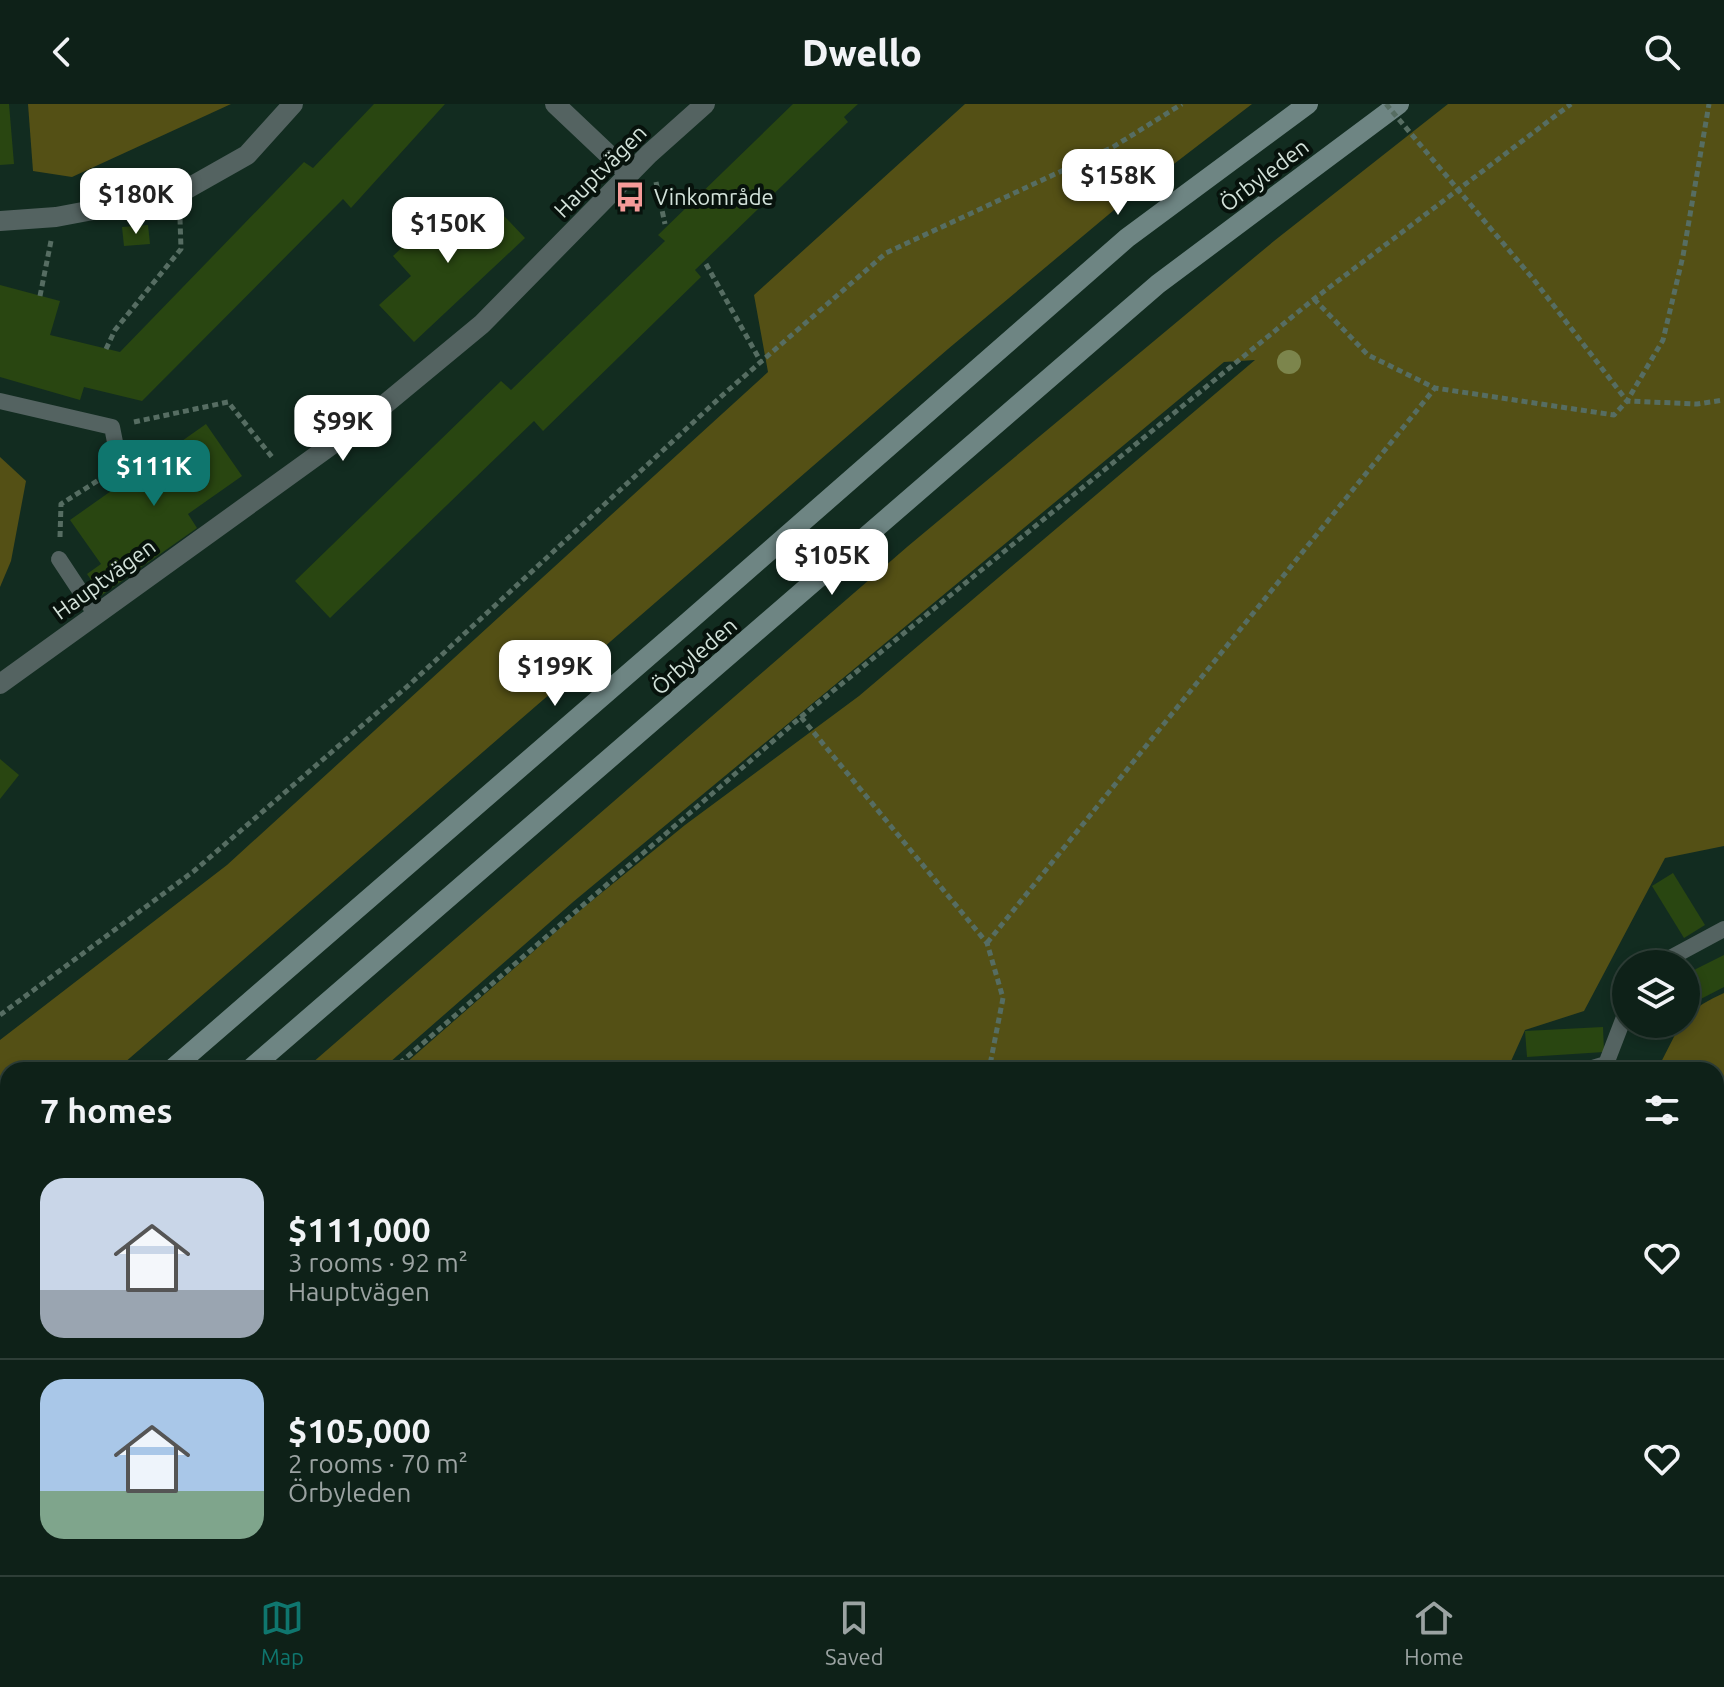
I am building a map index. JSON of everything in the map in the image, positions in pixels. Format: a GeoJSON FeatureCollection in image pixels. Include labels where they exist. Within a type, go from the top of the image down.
{"type":"FeatureCollection","features":[{"type":"Feature","properties":{"kind":"main road","name":"Örbyleden"},"geometry":{"type":"LineString","coordinates":[[180,1062],[1127,238],[1308,104]]}},
{"type":"Feature","properties":{"kind":"main road","name":"Örbyleden"},"geometry":{"type":"LineString","coordinates":[[258,1062],[1158,284],[1399,104]]}},
{"type":"Feature","properties":{"kind":"street"},"geometry":{"type":"LineString","coordinates":[[0,221],[56,217],[178,194],[247,155],[293,104]]}},
{"type":"Feature","properties":{"kind":"street"},"geometry":{"type":"LineString","coordinates":[[555,104],[629,174]]}},
{"type":"Feature","properties":{"kind":"street","name":"Hauptvägen"},"geometry":{"type":"LineString","coordinates":[[0,684],[366,420],[482,324],[649,154],[705,104]]}},
{"type":"Feature","properties":{"kind":"lane"},"geometry":{"type":"LineString","coordinates":[[0,401],[112,427],[120,467]]}},
{"type":"Feature","properties":{"kind":"lane"},"geometry":{"type":"LineString","coordinates":[[59,559],[96,615]]}},
{"type":"Feature","properties":{"kind":"lane"},"geometry":{"type":"LineString","coordinates":[[1685,950],[1724,929]]}},
{"type":"Feature","properties":{"kind":"lane"},"geometry":{"type":"LineString","coordinates":[[1607,1062],[1616,1038]]}},
{"type":"Feature","properties":{"kind":"path"},"geometry":{"type":"LineString","coordinates":[[0,1015],[194,871],[409,685],[761,362],[886,253],[1113,147],[1182,104]]}},
{"type":"Feature","properties":{"kind":"path"},"geometry":{"type":"LineString","coordinates":[[1386,104],[1534,280],[1627,401]]}},
{"type":"Feature","properties":{"kind":"path"},"geometry":{"type":"LineString","coordinates":[[401,1062],[801,717],[1314,299],[1571,104]]}},
{"type":"Feature","properties":{"kind":"path"},"geometry":{"type":"LineString","coordinates":[[1314,299],[1368,355],[1435,388],[1614,415],[1627,401],[1663,340],[1683,256],[1709,104]]}},
{"type":"Feature","properties":{"kind":"path"},"geometry":{"type":"LineString","coordinates":[[649,154],[665,224]]}},
{"type":"Feature","properties":{"kind":"path"},"geometry":{"type":"LineString","coordinates":[[106,349],[115,330],[181,249],[178,194]]}},
{"type":"Feature","properties":{"kind":"path"},"geometry":{"type":"LineString","coordinates":[[40,296],[56,217]]}},
{"type":"Feature","properties":{"kind":"path"},"geometry":{"type":"LineString","coordinates":[[706,264],[761,362]]}},
{"type":"Feature","properties":{"kind":"path"},"geometry":{"type":"LineString","coordinates":[[987,943],[1435,388]]}},
{"type":"Feature","properties":{"kind":"path"},"geometry":{"type":"LineString","coordinates":[[1627,401],[1697,404],[1724,400]]}},
{"type":"Feature","properties":{"kind":"path"},"geometry":{"type":"LineString","coordinates":[[112,427],[228,402],[288,476]]}},
{"type":"Feature","properties":{"kind":"path"},"geometry":{"type":"LineString","coordinates":[[59,559],[61,504],[120,467]]}},
{"type":"Feature","properties":{"kind":"path"},"geometry":{"type":"LineString","coordinates":[[801,717],[987,943],[1003,998],[991,1062]]}},
{"type":"Feature","properties":{"kind":"shaded area"},"geometry":{"type":"Polygon","coordinates":[[[28,104],[231,104],[72,177],[33,171],[28,104]]]}},
{"type":"Feature","properties":{"kind":"shaded area"},"geometry":{"type":"Polygon","coordinates":[[[965,104],[1252,104],[1114,210],[948,349],[125,1062],[0,1062],[0,1040],[227,865],[768,372],[754,295],[965,104]]]}},
{"type":"Feature","properties":{"kind":"shaded area"},"geometry":{"type":"Polygon","coordinates":[[[1448,104],[1724,104],[1724,846],[1665,858],[1616,950],[1612,950],[1612,958],[1584,1011],[1525,1030],[1511,1062],[407,1062],[583,908],[685,825],[859,696],[1255,360],[1224,362],[573,902],[390,1062],[313,1062],[907,547],[1274,241],[1448,104]]]}},
{"type":"Feature","properties":{"kind":"shaded area"},"geometry":{"type":"Polygon","coordinates":[[[0,457],[26,481],[11,561],[0,587],[0,457]]]}},
{"type":"Feature","properties":{"kind":"shaded area"},"geometry":{"type":"Polygon","coordinates":[[[1724,993],[1724,1062],[1661,1062],[1673,1038],[1700,1038],[1700,1006],[1724,993]]]}},
{"type":"Feature","properties":{"kind":"building"},"geometry":{"type":"Polygon","coordinates":[[[0,104],[9,104],[14,164],[0,165],[0,104]]]}},
{"type":"Feature","properties":{"kind":"building"},"geometry":{"type":"Polygon","coordinates":[[[374,104],[445,104],[351,208],[343,199],[142,401],[84,387],[80,400],[0,377],[0,285],[60,301],[50,335],[120,352],[304,162],[313,168],[374,104]]]}},
{"type":"Feature","properties":{"kind":"building"},"geometry":{"type":"Polygon","coordinates":[[[793,104],[858,104],[844,117],[848,122],[695,270],[701,277],[543,431],[534,421],[330,618],[295,581],[501,381],[511,390],[665,241],[658,235],[793,104]]]}},
{"type":"Feature","properties":{"kind":"building"},"geometry":{"type":"Polygon","coordinates":[[[487,198],[525,238],[414,342],[379,305],[411,276],[393,256],[441,210],[457,227],[487,198]]]}},
{"type":"Feature","properties":{"kind":"building"},"geometry":{"type":"Polygon","coordinates":[[[148,225],[150,244],[124,246],[122,227],[148,225]]]}},
{"type":"Feature","properties":{"kind":"building"},"geometry":{"type":"Polygon","coordinates":[[[314,416],[325,430],[306,445],[295,431],[314,416]]]}},
{"type":"Feature","properties":{"kind":"building"},"geometry":{"type":"Polygon","coordinates":[[[206,424],[242,476],[188,514],[197,528],[102,595],[87,574],[101,564],[70,520],[206,424]]]}},
{"type":"Feature","properties":{"kind":"building"},"geometry":{"type":"Polygon","coordinates":[[[0,759],[19,775],[0,799],[0,759]]]}},
{"type":"Feature","properties":{"kind":"building"},"geometry":{"type":"Polygon","coordinates":[[[1673,873],[1705,925],[1684,938],[1652,886],[1673,873]]]}},
{"type":"Feature","properties":{"kind":"building"},"geometry":{"type":"Polygon","coordinates":[[[1724,955],[1724,987],[1700,999],[1700,967],[1724,955]]]}},
{"type":"Feature","properties":{"kind":"building"},"geometry":{"type":"Polygon","coordinates":[[[1603,1027],[1604,1052],[1527,1057],[1525,1031],[1603,1027]]]}},
{"type":"Feature","properties":{"kind":"place","name":"Vinkområde"},"geometry":{"type":"Point","coordinates":[630,197]}}]}
